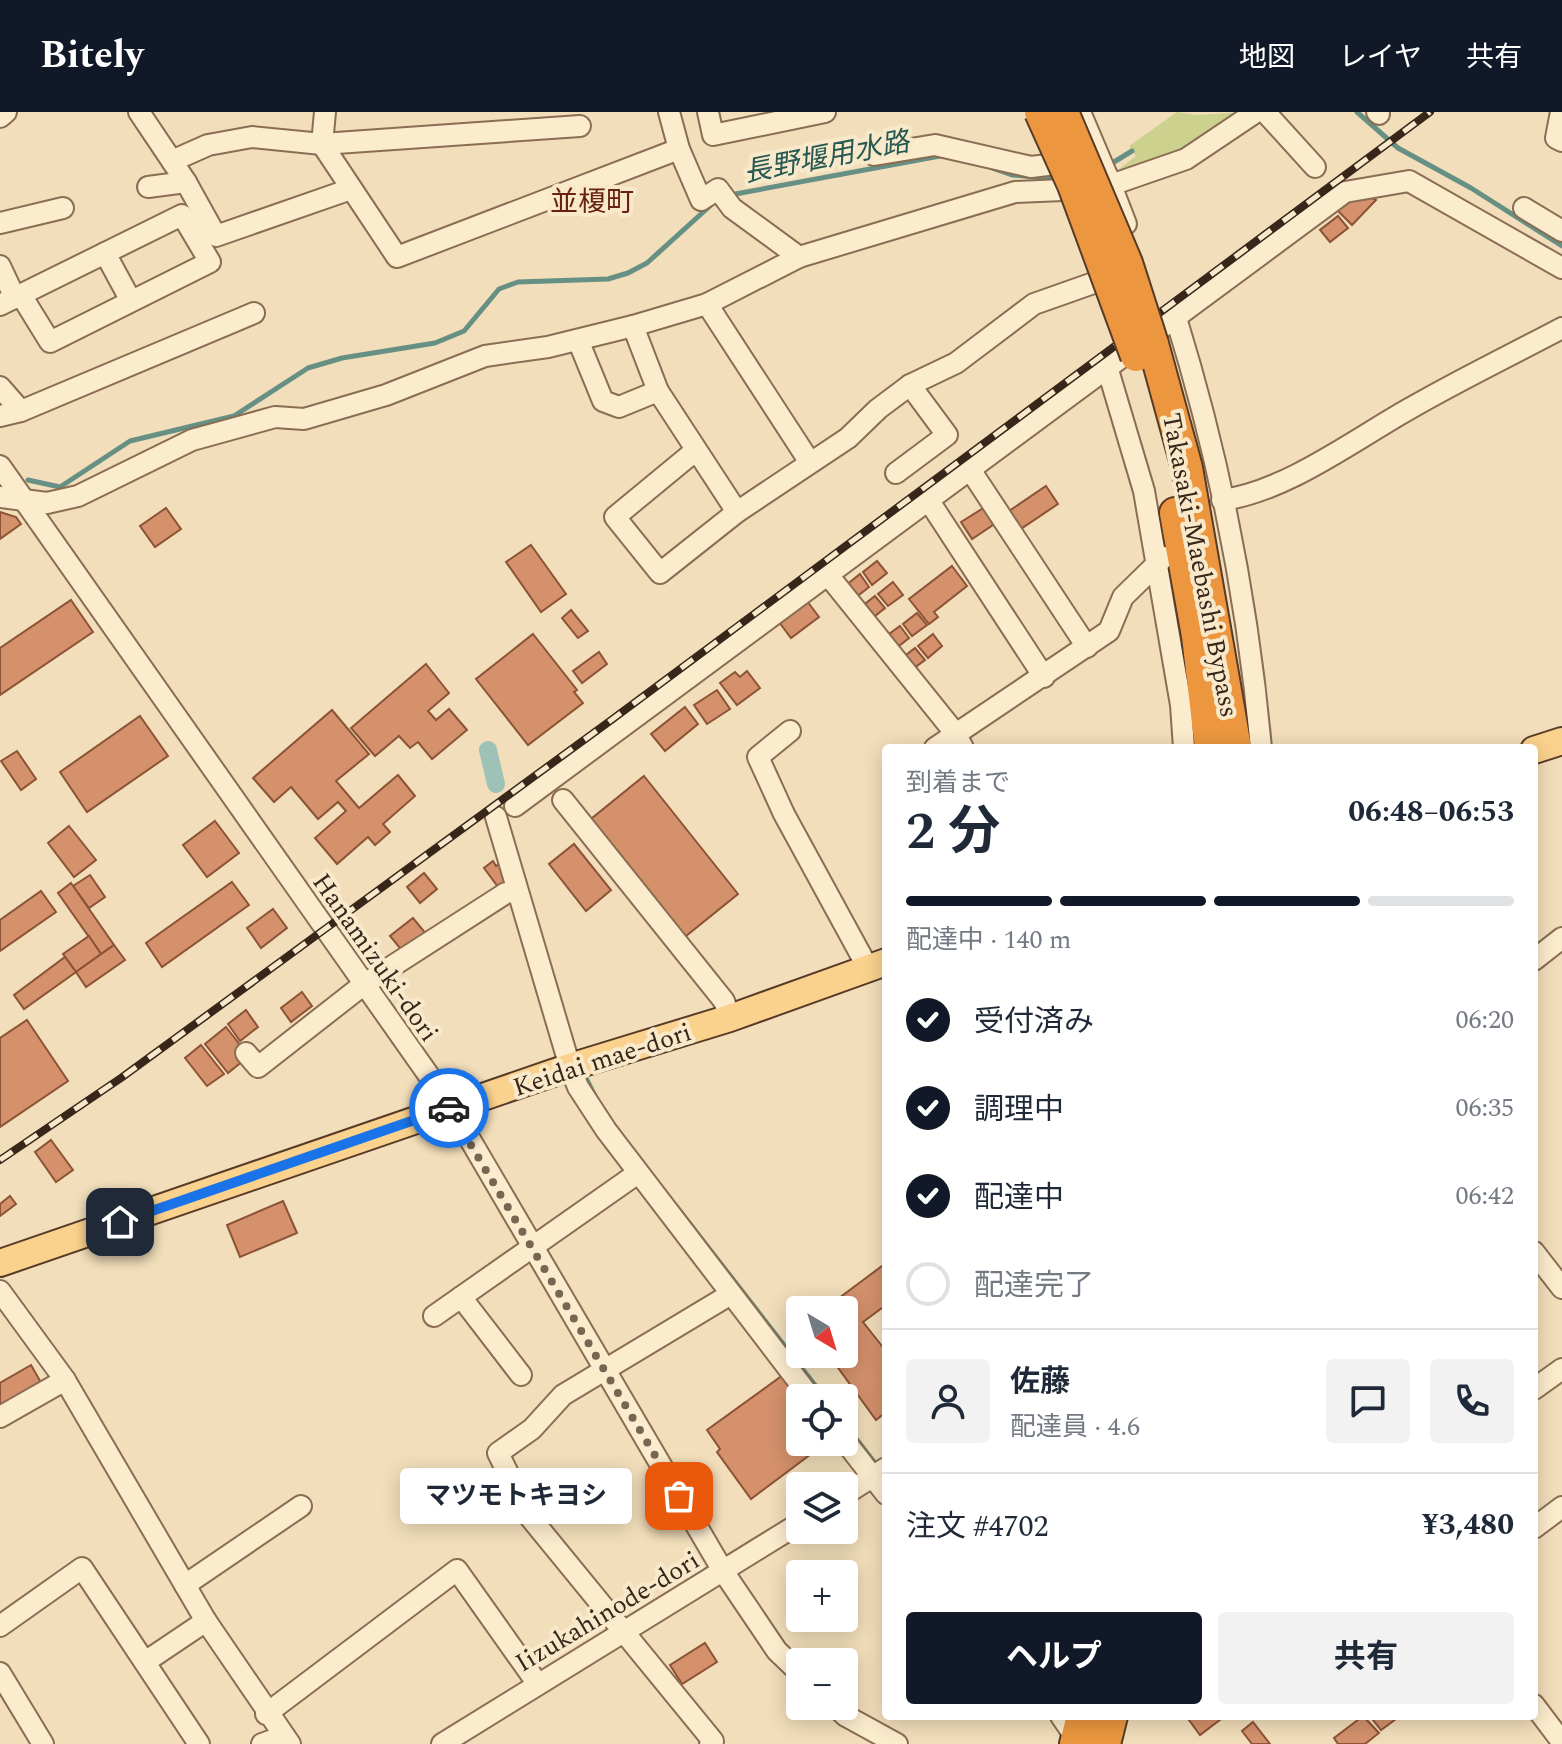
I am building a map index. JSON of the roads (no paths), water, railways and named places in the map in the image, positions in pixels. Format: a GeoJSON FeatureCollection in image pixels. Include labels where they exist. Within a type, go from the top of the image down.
{"type":"FeatureCollection","features":[{"type":"Feature","properties":{"kind":"highway","name":"Takasaki-Maebashi Bypass"},"geometry":{"type":"LineString","coordinates":[[1040,112],[1144,350],[1187,468],[1235,744]]}},
{"type":"Feature","properties":{"kind":"highway","name":"Takasaki-Maebashi Bypass"},"geometry":{"type":"LineString","coordinates":[[1063,112],[1127,263],[1197,636],[1210,744]]}},
{"type":"Feature","properties":{"kind":"highway"},"geometry":{"type":"LineString","coordinates":[[1080,1732],[1104,1720]]}},
{"type":"Feature","properties":{"kind":"main road"},"geometry":{"type":"LineString","coordinates":[[1538,749],[1562,741]]}},
{"type":"Feature","properties":{"kind":"main road","name":"Keidai mae-dori"},"geometry":{"type":"LineString","coordinates":[[0,1263],[570,1067],[730,1018],[877,965]]}},
{"type":"Feature","properties":{"kind":"street"},"geometry":{"type":"LineString","coordinates":[[0,117],[6,112]]}},
{"type":"Feature","properties":{"kind":"street"},"geometry":{"type":"LineString","coordinates":[[139,112],[186,182],[216,236],[351,189]]}},
{"type":"Feature","properties":{"kind":"street"},"geometry":{"type":"LineString","coordinates":[[325,112],[322,144],[397,257],[679,149]]}},
{"type":"Feature","properties":{"kind":"street"},"geometry":{"type":"LineString","coordinates":[[669,112],[679,149],[718,198],[799,257]]}},
{"type":"Feature","properties":{"kind":"street"},"geometry":{"type":"LineString","coordinates":[[708,112],[713,135],[825,112]]}},
{"type":"Feature","properties":{"kind":"street"},"geometry":{"type":"LineString","coordinates":[[695,451],[615,517],[660,573],[737,512],[809,461],[848,438],[878,409],[910,385],[956,363],[1034,304],[1136,267],[1137,254],[1080,112]]}},
{"type":"Feature","properties":{"kind":"street"},"geometry":{"type":"LineString","coordinates":[[874,155],[935,145],[1031,167],[1105,169],[1186,159],[1256,112]]}},
{"type":"Feature","properties":{"kind":"street"},"geometry":{"type":"LineString","coordinates":[[1265,112],[1315,167]]}},
{"type":"Feature","properties":{"kind":"street"},"geometry":{"type":"LineString","coordinates":[[1561,112],[1556,138],[1562,141]]}},
{"type":"Feature","properties":{"kind":"street"},"geometry":{"type":"LineString","coordinates":[[172,161],[208,145],[252,137],[322,144],[580,126]]}},
{"type":"Feature","properties":{"kind":"street"},"geometry":{"type":"LineString","coordinates":[[9,484],[47,503],[78,496],[152,458],[213,433],[275,417],[304,419],[386,395],[485,356],[578,340],[707,304],[799,257],[1015,192],[1052,191],[1067,198],[1105,169]]}},
{"type":"Feature","properties":{"kind":"street"},"geometry":{"type":"LineString","coordinates":[[515,806],[1345,192],[1399,180],[1419,185],[1562,268]]}},
{"type":"Feature","properties":{"kind":"street"},"geometry":{"type":"LineString","coordinates":[[148,187],[186,182]]}},
{"type":"Feature","properties":{"kind":"street"},"geometry":{"type":"LineString","coordinates":[[0,223],[63,208]]}},
{"type":"Feature","properties":{"kind":"street"},"geometry":{"type":"LineString","coordinates":[[1524,208],[1562,231]]}},
{"type":"Feature","properties":{"kind":"street"},"geometry":{"type":"LineString","coordinates":[[0,266],[12,299],[50,342],[210,262],[182,215],[12,299]]}},
{"type":"Feature","properties":{"kind":"street"},"geometry":{"type":"LineString","coordinates":[[105,253],[131,301]]}},
{"type":"Feature","properties":{"kind":"street"},"geometry":{"type":"LineString","coordinates":[[707,304],[809,461]]}},
{"type":"Feature","properties":{"kind":"street"},"geometry":{"type":"LineString","coordinates":[[0,416],[21,411],[254,313]]}},
{"type":"Feature","properties":{"kind":"street"},"geometry":{"type":"LineString","coordinates":[[1176,318],[1196,383],[1222,500],[1221,541],[1260,744]]}},
{"type":"Feature","properties":{"kind":"street"},"geometry":{"type":"LineString","coordinates":[[633,326],[658,391],[737,512]]}},
{"type":"Feature","properties":{"kind":"street"},"geometry":{"type":"LineString","coordinates":[[1222,500],[1264,489],[1292,476],[1430,397],[1562,328]]}},
{"type":"Feature","properties":{"kind":"street"},"geometry":{"type":"LineString","coordinates":[[578,340],[603,401],[619,407],[658,391]]}},
{"type":"Feature","properties":{"kind":"street"},"geometry":{"type":"LineString","coordinates":[[1108,370],[1164,556],[1184,744]]}},
{"type":"Feature","properties":{"kind":"street"},"geometry":{"type":"LineString","coordinates":[[896,473],[947,435],[910,385]]}},
{"type":"Feature","properties":{"kind":"street"},"geometry":{"type":"LineString","coordinates":[[0,387],[21,411]]}},
{"type":"Feature","properties":{"kind":"street"},"geometry":{"type":"LineString","coordinates":[[971,471],[1087,647]]}},
{"type":"Feature","properties":{"kind":"street","name":"Hanamizuki-dori"},"geometry":{"type":"LineString","coordinates":[[9,484],[451,1107],[723,1571],[786,1660]]}},
{"type":"Feature","properties":{"kind":"street"},"geometry":{"type":"LineString","coordinates":[[929,501],[1044,677]]}},
{"type":"Feature","properties":{"kind":"street"},"geometry":{"type":"LineString","coordinates":[[828,575],[959,741],[1109,631],[1123,597],[1164,556]]}},
{"type":"Feature","properties":{"kind":"street"},"geometry":{"type":"LineString","coordinates":[[790,731],[758,757],[784,814],[877,965]]}},
{"type":"Feature","properties":{"kind":"street"},"geometry":{"type":"LineString","coordinates":[[563,800],[724,1001],[730,1018]]}},
{"type":"Feature","properties":{"kind":"street"},"geometry":{"type":"LineString","coordinates":[[496,817],[570,1067],[592,1108],[638,1173],[800,1384]]}},
{"type":"Feature","properties":{"kind":"street"},"geometry":{"type":"LineString","coordinates":[[252,1060],[506,893],[517,891]]}},
{"type":"Feature","properties":{"kind":"street"},"geometry":{"type":"LineString","coordinates":[[1538,957],[1562,938]]}},
{"type":"Feature","properties":{"kind":"street"},"geometry":{"type":"LineString","coordinates":[[434,1316],[638,1173]]}},
{"type":"Feature","properties":{"kind":"street"},"geometry":{"type":"LineString","coordinates":[[1538,1257],[1562,1288]]}},
{"type":"Feature","properties":{"kind":"street"},"geometry":{"type":"LineString","coordinates":[[0,1291],[65,1380],[206,1621],[266,1714],[287,1740],[262,1744]]}},
{"type":"Feature","properties":{"kind":"street"},"geometry":{"type":"LineString","coordinates":[[710,1744],[713,1741],[529,1516],[498,1453],[532,1429],[563,1395],[731,1294]]}},
{"type":"Feature","properties":{"kind":"street"},"geometry":{"type":"LineString","coordinates":[[461,1297],[521,1375]]}},
{"type":"Feature","properties":{"kind":"street"},"geometry":{"type":"LineString","coordinates":[[1538,1386],[1562,1369]]}},
{"type":"Feature","properties":{"kind":"street"},"geometry":{"type":"LineString","coordinates":[[0,1417],[65,1380]]}},
{"type":"Feature","properties":{"kind":"street"},"geometry":{"type":"LineString","coordinates":[[858,1453],[879,1473],[858,1486]]}},
{"type":"Feature","properties":{"kind":"street"},"geometry":{"type":"LineString","coordinates":[[185,1585],[301,1506]]}},
{"type":"Feature","properties":{"kind":"street"},"geometry":{"type":"LineString","coordinates":[[1538,1525],[1562,1507]]}},
{"type":"Feature","properties":{"kind":"street","name":"Iizukahinode-dori"},"geometry":{"type":"LineString","coordinates":[[442,1744],[786,1532]]}},
{"type":"Feature","properties":{"kind":"street"},"geometry":{"type":"LineString","coordinates":[[0,1626],[82,1568],[199,1744]]}},
{"type":"Feature","properties":{"kind":"street"},"geometry":{"type":"LineString","coordinates":[[266,1714],[457,1570],[537,1683]]}},
{"type":"Feature","properties":{"kind":"street"},"geometry":{"type":"LineString","coordinates":[[145,1662],[206,1621]]}},
{"type":"Feature","properties":{"kind":"street"},"geometry":{"type":"LineString","coordinates":[[0,1673],[43,1744]]}},
{"type":"Feature","properties":{"kind":"street"},"geometry":{"type":"LineString","coordinates":[[1538,1710],[1562,1742]]}},
{"type":"Feature","properties":{"kind":"street"},"geometry":{"type":"LineString","coordinates":[[853,1720],[897,1744]]}},
{"type":"Feature","properties":{"kind":"waterway","name":"長野堰用水路"},"geometry":{"type":"LineString","coordinates":[[1357,112],[1398,148],[1471,188],[1562,246]]}},
{"type":"Feature","properties":{"kind":"waterway","name":"長野堰用水路"},"geometry":{"type":"LineString","coordinates":[[1109,165],[1132,151]]}},
{"type":"Feature","properties":{"kind":"waterway","name":"長野堰用水路"},"geometry":{"type":"LineString","coordinates":[[730,195],[940,156]]}},
{"type":"Feature","properties":{"kind":"waterway","name":"長野堰用水路"},"geometry":{"type":"LineString","coordinates":[[992,168],[1012,175],[1057,179]]}},
{"type":"Feature","properties":{"kind":"waterway","name":"長野堰用水路"},"geometry":{"type":"LineString","coordinates":[[28,480],[60,487],[130,441],[234,416],[308,368],[342,358],[435,343],[464,331],[499,289],[518,282],[608,279],[628,273],[647,263],[711,205]]}},
{"type":"Feature","properties":{"kind":"waterway"},"geometry":{"type":"LineString","coordinates":[[488,750],[496,784]]}},
{"type":"Feature","properties":{"kind":"waterway"},"geometry":{"type":"LineString","coordinates":[[583,1072],[596,1098]]}},
{"type":"Feature","properties":{"kind":"waterway"},"geometry":{"type":"LineString","coordinates":[[676,1206],[814,1384]]}},
{"type":"Feature","properties":{"kind":"waterway"},"geometry":{"type":"LineString","coordinates":[[858,1441],[878,1467]]}},
{"type":"Feature","properties":{"kind":"railway"},"geometry":{"type":"LineString","coordinates":[[0,1160],[121,1078],[610,721],[1430,112]]}},
{"type":"Feature","properties":{"kind":"place","name":"マツモトキヨシ"},"geometry":{"type":"Point","coordinates":[679,1496]}},
{"type":"Feature","properties":{"kind":"district","name":"並榎町"},"geometry":{"type":"Point","coordinates":[592,201]}}]}
